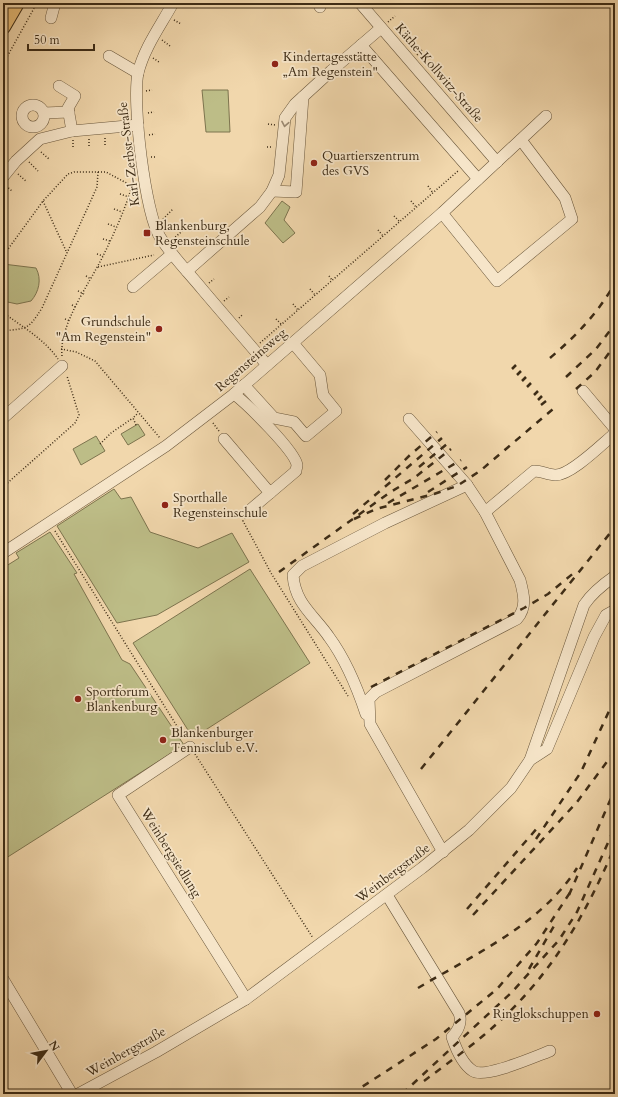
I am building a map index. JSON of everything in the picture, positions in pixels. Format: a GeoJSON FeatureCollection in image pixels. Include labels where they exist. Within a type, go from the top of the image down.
{"type":"FeatureCollection","features":[{"type":"Feature","properties":{"kind":"main road"},"geometry":{"type":"LineString","coordinates":[[3,27],[16,3]]}},
{"type":"Feature","properties":{"kind":"street"},"geometry":{"type":"LineString","coordinates":[[51,18],[55,3]]}},
{"type":"Feature","properties":{"kind":"street","name":"Käthe-Kollwitz-Straße"},"geometry":{"type":"LineString","coordinates":[[360,3],[497,162]]}},
{"type":"Feature","properties":{"kind":"street","name":"Karl-Zerbst-Straße"},"geometry":{"type":"LineString","coordinates":[[170,4],[148,48],[138,73],[136,92],[138,125],[148,203],[154,223],[169,249],[267,365]]}},
{"type":"Feature","properties":{"kind":"street"},"geometry":{"type":"LineString","coordinates":[[187,271],[260,207],[272,191],[279,175],[285,118],[303,98],[381,28]]}},
{"type":"Feature","properties":{"kind":"street"},"geometry":{"type":"LineString","coordinates":[[361,45],[478,179]]}},
{"type":"Feature","properties":{"kind":"street"},"geometry":{"type":"LineString","coordinates":[[109,56],[138,73]]}},
{"type":"Feature","properties":{"kind":"street"},"geometry":{"type":"LineString","coordinates":[[59,86],[75,96],[68,108],[72,131]]}},
{"type":"Feature","properties":{"kind":"street"},"geometry":{"type":"LineString","coordinates":[[272,191],[296,192],[303,98]]}},
{"type":"Feature","properties":{"kind":"street"},"geometry":{"type":"LineString","coordinates":[[44,113],[69,112]]}},
{"type":"Feature","properties":{"kind":"street","name":"Regensteinsweg"},"geometry":{"type":"LineString","coordinates":[[3,553],[166,446],[234,394],[442,213],[546,116]]}},
{"type":"Feature","properties":{"kind":"street"},"geometry":{"type":"LineString","coordinates":[[3,177],[10,168],[40,139],[72,131],[138,125]]}},
{"type":"Feature","properties":{"kind":"street"},"geometry":{"type":"LineString","coordinates":[[442,213],[497,281],[572,219],[565,198],[521,140]]}},
{"type":"Feature","properties":{"kind":"street"},"geometry":{"type":"LineString","coordinates":[[133,287],[169,249]]}},
{"type":"Feature","properties":{"kind":"street"},"geometry":{"type":"LineString","coordinates":[[244,385],[274,418],[294,422],[306,436],[336,411],[323,395],[320,375],[293,343]]}},
{"type":"Feature","properties":{"kind":"street"},"geometry":{"type":"LineString","coordinates":[[3,418],[62,366]]}},
{"type":"Feature","properties":{"kind":"street"},"geometry":{"type":"LineString","coordinates":[[485,512],[534,471],[541,471],[555,475],[567,473],[613,435],[615,429],[583,391]]}},
{"type":"Feature","properties":{"kind":"street"},"geometry":{"type":"LineString","coordinates":[[234,394],[270,429],[292,456],[297,465],[296,471],[291,477],[250,510]]}},
{"type":"Feature","properties":{"kind":"street"},"geometry":{"type":"LineString","coordinates":[[370,724],[369,699],[376,692],[517,619],[524,608],[523,592],[520,580],[485,512],[467,485],[409,419]]}},
{"type":"Feature","properties":{"kind":"street"},"geometry":{"type":"LineString","coordinates":[[224,439],[270,493]]}},
{"type":"Feature","properties":{"kind":"street"},"geometry":{"type":"LineString","coordinates":[[443,852],[370,724],[354,679],[329,636],[309,614],[294,587],[294,575],[302,566],[467,485]]}},
{"type":"Feature","properties":{"kind":"street","name":"Weinbergstraße"},"geometry":{"type":"LineString","coordinates":[[78,1094],[246,999],[387,895],[469,830],[511,788],[530,760],[584,605],[590,596],[603,584],[615,576]]}},
{"type":"Feature","properties":{"kind":"street"},"geometry":{"type":"LineString","coordinates":[[530,760],[547,749],[602,623],[606,615],[615,610]]}},
{"type":"Feature","properties":{"kind":"street"},"geometry":{"type":"LineString","coordinates":[[602,623],[615,621]]}},
{"type":"Feature","properties":{"kind":"street","name":"Weinbergsiedlung"},"geometry":{"type":"LineString","coordinates":[[190,747],[118,795],[246,999]]}},
{"type":"Feature","properties":{"kind":"street"},"geometry":{"type":"LineString","coordinates":[[387,895],[459,1013],[461,1020],[456,1033],[452,1037],[466,1064],[474,1072],[487,1072],[550,1051]]}},
{"type":"Feature","properties":{"kind":"street"},"geometry":{"type":"LineString","coordinates":[[3,979],[72,1094]]}},
{"type":"Feature","properties":{"kind":"path"},"geometry":{"type":"LineString","coordinates":[[3,64],[37,3]]}},
{"type":"Feature","properties":{"kind":"path"},"geometry":{"type":"LineString","coordinates":[[187,3],[193,6]]}},
{"type":"Feature","properties":{"kind":"path"},"geometry":{"type":"LineString","coordinates":[[391,19],[394,16]]}},
{"type":"Feature","properties":{"kind":"path"},"geometry":{"type":"LineString","coordinates":[[406,36],[409,33]]}},
{"type":"Feature","properties":{"kind":"path"},"geometry":{"type":"LineString","coordinates":[[420,52],[423,49]]}},
{"type":"Feature","properties":{"kind":"path"},"geometry":{"type":"LineString","coordinates":[[435,69],[438,66]]}},
{"type":"Feature","properties":{"kind":"path"},"geometry":{"type":"LineString","coordinates":[[449,86],[452,83]]}},
{"type":"Feature","properties":{"kind":"path"},"geometry":{"type":"LineString","coordinates":[[22,156],[38,171]]}},
{"type":"Feature","properties":{"kind":"path"},"geometry":{"type":"LineString","coordinates":[[253,349],[465,164]]}},
{"type":"Feature","properties":{"kind":"path"},"geometry":{"type":"LineString","coordinates":[[10,168],[27,182]]}},
{"type":"Feature","properties":{"kind":"path"},"geometry":{"type":"LineString","coordinates":[[3,254],[43,201],[68,174],[74,172],[106,172],[132,186]]}},
{"type":"Feature","properties":{"kind":"path"},"geometry":{"type":"LineString","coordinates":[[3,331],[25,328],[32,324],[42,308],[97,187],[98,172]]}},
{"type":"Feature","properties":{"kind":"path"},"geometry":{"type":"LineString","coordinates":[[62,366],[61,342],[70,321],[110,241],[129,198],[133,182],[145,181]]}},
{"type":"Feature","properties":{"kind":"path"},"geometry":{"type":"LineString","coordinates":[[3,183],[12,191]]}},
{"type":"Feature","properties":{"kind":"path"},"geometry":{"type":"LineString","coordinates":[[428,186],[433,193]]}},
{"type":"Feature","properties":{"kind":"path"},"geometry":{"type":"LineString","coordinates":[[120,194],[129,198]]}},
{"type":"Feature","properties":{"kind":"path"},"geometry":{"type":"LineString","coordinates":[[43,201],[67,254]]}},
{"type":"Feature","properties":{"kind":"path"},"geometry":{"type":"LineString","coordinates":[[411,201],[416,207]]}},
{"type":"Feature","properties":{"kind":"path"},"geometry":{"type":"LineString","coordinates":[[114,209],[122,212]]}},
{"type":"Feature","properties":{"kind":"path"},"geometry":{"type":"LineString","coordinates":[[154,223],[161,220],[173,209]]}},
{"type":"Feature","properties":{"kind":"path"},"geometry":{"type":"LineString","coordinates":[[394,216],[400,222]]}},
{"type":"Feature","properties":{"kind":"path"},"geometry":{"type":"LineString","coordinates":[[108,224],[116,227]]}},
{"type":"Feature","properties":{"kind":"path"},"geometry":{"type":"LineString","coordinates":[[98,267],[162,254],[169,249],[188,226]]}},
{"type":"Feature","properties":{"kind":"path"},"geometry":{"type":"LineString","coordinates":[[378,230],[383,236]]}},
{"type":"Feature","properties":{"kind":"path"},"geometry":{"type":"LineString","coordinates":[[103,239],[110,241]]}},
{"type":"Feature","properties":{"kind":"path"},"geometry":{"type":"LineString","coordinates":[[362,248],[366,251]]}},
{"type":"Feature","properties":{"kind":"path"},"geometry":{"type":"LineString","coordinates":[[97,254],[103,256]]}},
{"type":"Feature","properties":{"kind":"path"},"geometry":{"type":"LineString","coordinates":[[346,262],[349,266]]}},
{"type":"Feature","properties":{"kind":"path"},"geometry":{"type":"LineString","coordinates":[[86,276],[91,279]]}},
{"type":"Feature","properties":{"kind":"path"},"geometry":{"type":"LineString","coordinates":[[329,276],[332,280]]}},
{"type":"Feature","properties":{"kind":"path"},"geometry":{"type":"LineString","coordinates":[[310,289],[315,295]]}},
{"type":"Feature","properties":{"kind":"path"},"geometry":{"type":"LineString","coordinates":[[78,291],[84,294]]}},
{"type":"Feature","properties":{"kind":"path"},"geometry":{"type":"LineString","coordinates":[[293,304],[298,310]]}},
{"type":"Feature","properties":{"kind":"path"},"geometry":{"type":"LineString","coordinates":[[72,305],[76,308]]}},
{"type":"Feature","properties":{"kind":"path"},"geometry":{"type":"LineString","coordinates":[[3,486],[75,423],[79,416],[62,366],[54,354],[25,328],[4,314]]}},
{"type":"Feature","properties":{"kind":"path"},"geometry":{"type":"LineString","coordinates":[[65,319],[70,321]]}},
{"type":"Feature","properties":{"kind":"path"},"geometry":{"type":"LineString","coordinates":[[276,319],[281,324]]}},
{"type":"Feature","properties":{"kind":"path"},"geometry":{"type":"LineString","coordinates":[[58,333],[64,336]]}},
{"type":"Feature","properties":{"kind":"path"},"geometry":{"type":"LineString","coordinates":[[61,349],[76,352],[95,362],[166,446]]}},
{"type":"Feature","properties":{"kind":"path"},"geometry":{"type":"LineString","coordinates":[[100,444],[111,432],[138,413]]}},
{"type":"Feature","properties":{"kind":"path"},"geometry":{"type":"LineString","coordinates":[[207,415],[224,439]]}},
{"type":"Feature","properties":{"kind":"path"},"geometry":{"type":"LineString","coordinates":[[132,418],[136,426]]}},
{"type":"Feature","properties":{"kind":"path"},"geometry":{"type":"LineString","coordinates":[[250,510],[243,522],[274,579],[352,702]]}},
{"type":"Feature","properties":{"kind":"path"},"geometry":{"type":"LineString","coordinates":[[50,522],[190,747],[319,946]]}},
{"type":"Feature","properties":{"kind":"green space"},"geometry":{"type":"Polygon","coordinates":[[[202,90],[228,90],[230,132],[206,132],[202,90]]]}},
{"type":"Feature","properties":{"kind":"green space"},"geometry":{"type":"Polygon","coordinates":[[[282,201],[290,207],[284,220],[295,233],[283,243],[265,223],[282,201]]]}},
{"type":"Feature","properties":{"kind":"green space"},"geometry":{"type":"Polygon","coordinates":[[[3,264],[36,268],[39,277],[39,285],[36,294],[31,301],[17,304],[3,301],[3,264]]]}},
{"type":"Feature","properties":{"kind":"green space"},"geometry":{"type":"Polygon","coordinates":[[[138,424],[145,435],[128,445],[121,434],[138,424]]]}},
{"type":"Feature","properties":{"kind":"green space"},"geometry":{"type":"Polygon","coordinates":[[[96,436],[105,451],[81,465],[73,449],[96,436]]]}},
{"type":"Feature","properties":{"kind":"green space"},"geometry":{"type":"Polygon","coordinates":[[[114,489],[121,499],[131,497],[150,532],[198,548],[232,533],[249,562],[157,615],[117,623],[57,526],[114,489]]]}},
{"type":"Feature","properties":{"kind":"green space","name":"Sportforum Blankenburg"},"geometry":{"type":"Polygon","coordinates":[[[50,532],[77,573],[74,574],[122,660],[130,664],[184,745],[3,860],[3,568],[19,558],[16,553],[50,532]]]}},
{"type":"Feature","properties":{"kind":"green space"},"geometry":{"type":"Polygon","coordinates":[[[250,569],[310,663],[193,738],[133,643],[250,569]]]}},
{"type":"Feature","properties":{"kind":"railway"},"geometry":{"type":"LineString","coordinates":[[550,358],[586,324],[615,283]]}},
{"type":"Feature","properties":{"kind":"railway"},"geometry":{"type":"LineString","coordinates":[[566,377],[596,349],[615,324]]}},
{"type":"Feature","properties":{"kind":"railway"},"geometry":{"type":"LineString","coordinates":[[576,389],[595,372],[615,345]]}},
{"type":"Feature","properties":{"kind":"railway"},"geometry":{"type":"LineString","coordinates":[[512,369],[516,365]]}},
{"type":"Feature","properties":{"kind":"railway"},"geometry":{"type":"LineString","coordinates":[[517,375],[521,371]]}},
{"type":"Feature","properties":{"kind":"railway"},"geometry":{"type":"LineString","coordinates":[[522,381],[526,377]]}},
{"type":"Feature","properties":{"kind":"railway"},"geometry":{"type":"LineString","coordinates":[[527,387],[531,383]]}},
{"type":"Feature","properties":{"kind":"railway"},"geometry":{"type":"LineString","coordinates":[[534,395],[538,391]]}},
{"type":"Feature","properties":{"kind":"railway"},"geometry":{"type":"LineString","coordinates":[[538,400],[542,396]]}},
{"type":"Feature","properties":{"kind":"railway"},"geometry":{"type":"LineString","coordinates":[[541,405],[546,401]]}},
{"type":"Feature","properties":{"kind":"railway"},"geometry":{"type":"LineString","coordinates":[[354,519],[376,509],[434,494],[457,486],[480,471],[553,409]]}},
{"type":"Feature","properties":{"kind":"railway"},"geometry":{"type":"LineString","coordinates":[[385,480],[410,455],[437,432]]}},
{"type":"Feature","properties":{"kind":"railway"},"geometry":{"type":"LineString","coordinates":[[353,514],[442,438]]}},
{"type":"Feature","properties":{"kind":"railway"},"geometry":{"type":"LineString","coordinates":[[419,467],[447,444]]}},
{"type":"Feature","properties":{"kind":"railway"},"geometry":{"type":"LineString","coordinates":[[279,572],[389,493],[414,478],[451,449]]}},
{"type":"Feature","properties":{"kind":"railway"},"geometry":{"type":"LineString","coordinates":[[388,503],[461,460]]}},
{"type":"Feature","properties":{"kind":"railway"},"geometry":{"type":"LineString","coordinates":[[428,492],[467,467]]}},
{"type":"Feature","properties":{"kind":"railway"},"geometry":{"type":"LineString","coordinates":[[421,769],[615,527]]}},
{"type":"Feature","properties":{"kind":"railway"},"geometry":{"type":"LineString","coordinates":[[371,687],[524,608],[548,594],[575,572]]}},
{"type":"Feature","properties":{"kind":"railway"},"geometry":{"type":"LineString","coordinates":[[536,839],[581,772],[615,698]]}},
{"type":"Feature","properties":{"kind":"railway"},"geometry":{"type":"LineString","coordinates":[[473,915],[577,802],[615,751]]}},
{"type":"Feature","properties":{"kind":"railway"},"geometry":{"type":"LineString","coordinates":[[569,895],[615,789]]}},
{"type":"Feature","properties":{"kind":"railway"},"geometry":{"type":"LineString","coordinates":[[467,909],[539,826]]}},
{"type":"Feature","properties":{"kind":"railway"},"geometry":{"type":"LineString","coordinates":[[402,1094],[512,992],[559,940],[577,912],[615,827]]}},
{"type":"Feature","properties":{"kind":"railway"},"geometry":{"type":"LineString","coordinates":[[424,1081],[484,1035],[527,994],[545,972],[561,949],[590,900],[615,846]]}},
{"type":"Feature","properties":{"kind":"railway"},"geometry":{"type":"LineString","coordinates":[[418,988],[483,951],[525,922],[545,906],[562,888],[577,868]]}},
{"type":"Feature","properties":{"kind":"railway"},"geometry":{"type":"LineString","coordinates":[[351,1094],[436,1039],[497,989],[537,943],[571,891]]}},
{"type":"Feature","properties":{"kind":"railway"},"geometry":{"type":"LineString","coordinates":[[529,969],[554,926]]}},
{"type":"Feature","properties":{"kind":"place","name":"Kindertagesstätte „Am Regenstein\""},"geometry":{"type":"Point","coordinates":[275,64]}},
{"type":"Feature","properties":{"kind":"place","name":"Quartierszentrum des GVS"},"geometry":{"type":"Point","coordinates":[314,163]}},
{"type":"Feature","properties":{"kind":"place","name":"Blankenburg, Regensteinschule"},"geometry":{"type":"Point","coordinates":[147,233]}},
{"type":"Feature","properties":{"kind":"place","name":"Grundschule \"Am Regenstein\""},"geometry":{"type":"Point","coordinates":[159,329]}},
{"type":"Feature","properties":{"kind":"place","name":"Sporthalle Regensteinschule"},"geometry":{"type":"Point","coordinates":[165,505]}},
{"type":"Feature","properties":{"kind":"place","name":"Sportforum Blankenburg"},"geometry":{"type":"Point","coordinates":[78,699]}},
{"type":"Feature","properties":{"kind":"place","name":"Blankenburger Tennisclub e.V."},"geometry":{"type":"Point","coordinates":[163,740]}},
{"type":"Feature","properties":{"kind":"place","name":"Ringlokschuppen"},"geometry":{"type":"Point","coordinates":[597,1014]}}]}
